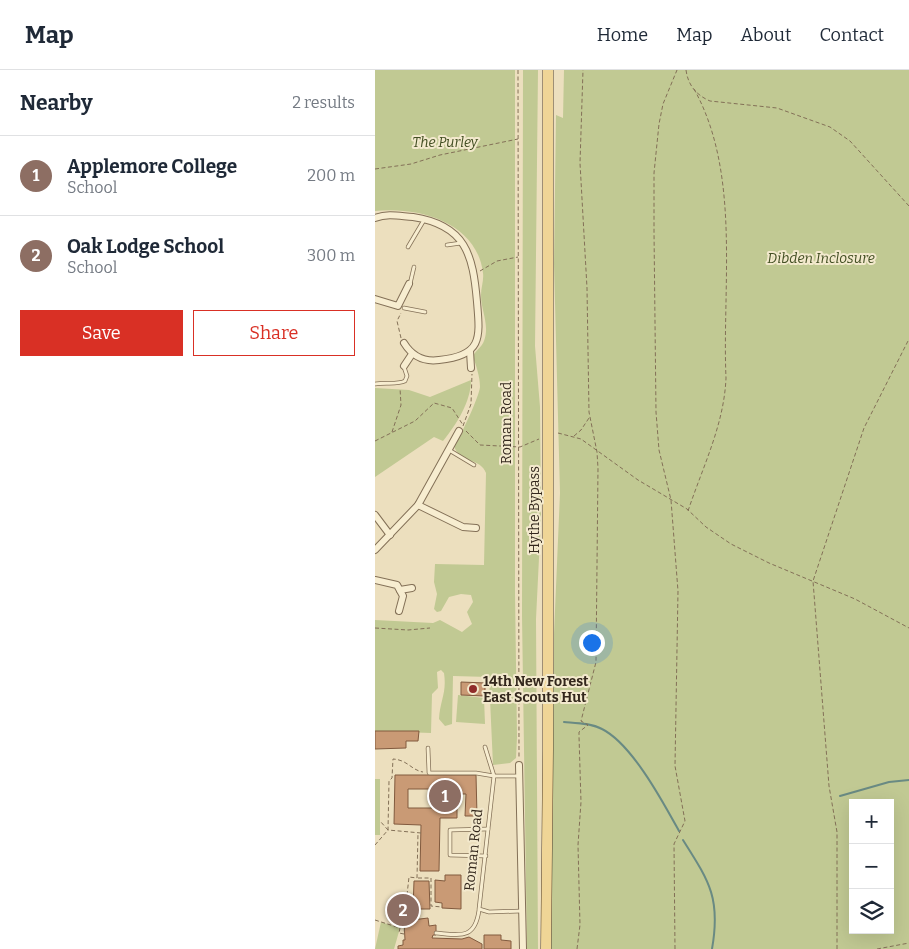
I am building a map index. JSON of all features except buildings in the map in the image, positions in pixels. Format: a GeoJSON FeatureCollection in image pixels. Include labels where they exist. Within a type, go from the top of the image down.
{"type":"FeatureCollection","features":[{"type":"Feature","properties":{"kind":"main road","name":"Hythe Bypass"},"geometry":{"type":"LineString","coordinates":[[545,949],[548,750],[548,70]]}},
{"type":"Feature","properties":{"kind":"street"},"geometry":{"type":"LineString","coordinates":[[375,218],[386,214],[424,220],[445,228],[467,250],[475,273],[480,333],[470,351],[471,368]]}},
{"type":"Feature","properties":{"kind":"street"},"geometry":{"type":"LineString","coordinates":[[375,299],[401,307],[409,284]]}},
{"type":"Feature","properties":{"kind":"street"},"geometry":{"type":"LineString","coordinates":[[404,343],[412,354],[435,361],[453,358],[470,351]]}},
{"type":"Feature","properties":{"kind":"street"},"geometry":{"type":"LineString","coordinates":[[404,366],[412,354]]}},
{"type":"Feature","properties":{"kind":"street"},"geometry":{"type":"LineString","coordinates":[[375,550],[417,505],[461,428]]}},
{"type":"Feature","properties":{"kind":"street"},"geometry":{"type":"LineString","coordinates":[[417,505],[463,528],[476,528]]}},
{"type":"Feature","properties":{"kind":"street"},"geometry":{"type":"LineString","coordinates":[[375,515],[390,535]]}},
{"type":"Feature","properties":{"kind":"street"},"geometry":{"type":"LineString","coordinates":[[375,580],[397,585],[403,596],[399,611]]}},
{"type":"Feature","properties":{"kind":"street"},"geometry":{"type":"LineString","coordinates":[[400,590],[412,588]]}},
{"type":"Feature","properties":{"kind":"street"},"geometry":{"type":"LineString","coordinates":[[519,766],[523,949]]}},
{"type":"Feature","properties":{"kind":"lane"},"geometry":{"type":"LineString","coordinates":[[408,247],[424,220]]}},
{"type":"Feature","properties":{"kind":"lane"},"geometry":{"type":"LineString","coordinates":[[447,245],[462,243]]}},
{"type":"Feature","properties":{"kind":"lane"},"geometry":{"type":"LineString","coordinates":[[409,284],[414,267]]}},
{"type":"Feature","properties":{"kind":"lane"},"geometry":{"type":"LineString","coordinates":[[401,307],[425,312]]}},
{"type":"Feature","properties":{"kind":"lane"},"geometry":{"type":"LineString","coordinates":[[375,384],[388,382],[399,384],[407,378],[404,366]]}},
{"type":"Feature","properties":{"kind":"lane"},"geometry":{"type":"LineString","coordinates":[[449,450],[474,466]]}},
{"type":"Feature","properties":{"kind":"lane"},"geometry":{"type":"LineString","coordinates":[[485,746],[494,776]]}},
{"type":"Feature","properties":{"kind":"lane"},"geometry":{"type":"LineString","coordinates":[[428,748],[429,773],[519,776]]}},
{"type":"Feature","properties":{"kind":"lane","name":"Roman Road"},"geometry":{"type":"LineString","coordinates":[[494,776],[479,910],[491,914],[522,911]]}},
{"type":"Feature","properties":{"kind":"lane"},"geometry":{"type":"LineString","coordinates":[[486,856],[449,855],[450,830],[488,829]]}},
{"type":"Feature","properties":{"kind":"lane"},"geometry":{"type":"LineString","coordinates":[[436,933],[462,935],[470,932],[476,924],[479,910]]}},
{"type":"Feature","properties":{"kind":"path","name":"Roman Road"},"geometry":{"type":"LineString","coordinates":[[519,70],[519,766]]}},
{"type":"Feature","properties":{"kind":"path"},"geometry":{"type":"LineString","coordinates":[[577,949],[580,925],[579,732],[588,725],[581,721],[596,662],[597,452],[589,418],[587,288],[580,163],[583,70]]}},
{"type":"Feature","properties":{"kind":"path"},"geometry":{"type":"LineString","coordinates":[[675,949],[674,844],[685,821],[675,766],[679,634],[671,500],[659,450],[657,412],[654,173],[663,104],[677,70]]}},
{"type":"Feature","properties":{"kind":"path"},"geometry":{"type":"LineString","coordinates":[[686,70],[688,81],[705,108],[723,191],[726,378],[725,397],[720,419],[709,456],[688,511]]}},
{"type":"Feature","properties":{"kind":"path"},"geometry":{"type":"LineString","coordinates":[[694,90],[702,98],[711,101],[777,108],[813,120],[841,133],[880,172],[909,206]]}},
{"type":"Feature","properties":{"kind":"path"},"geometry":{"type":"LineString","coordinates":[[375,170],[411,164],[440,155],[461,153],[518,139]]}},
{"type":"Feature","properties":{"kind":"path"},"geometry":{"type":"LineString","coordinates":[[475,273],[497,262],[518,257]]}},
{"type":"Feature","properties":{"kind":"path"},"geometry":{"type":"LineString","coordinates":[[401,307],[397,321],[404,343]]}},
{"type":"Feature","properties":{"kind":"path"},"geometry":{"type":"LineString","coordinates":[[837,949],[837,832],[829,786],[813,581],[864,428],[909,339]]}},
{"type":"Feature","properties":{"kind":"path"},"geometry":{"type":"LineString","coordinates":[[461,428],[471,404],[471,368]]}},
{"type":"Feature","properties":{"kind":"path"},"geometry":{"type":"LineString","coordinates":[[391,433],[401,405],[399,384]]}},
{"type":"Feature","properties":{"kind":"path"},"geometry":{"type":"LineString","coordinates":[[375,440],[415,421],[434,403],[452,408],[461,428],[480,444],[519,446],[537,441],[547,432],[573,436],[581,439],[637,480],[688,511],[719,537],[731,544],[855,599],[909,628]]}},
{"type":"Feature","properties":{"kind":"path"},"geometry":{"type":"LineString","coordinates":[[573,436],[581,430],[589,418]]}},
{"type":"Feature","properties":{"kind":"path"},"geometry":{"type":"LineString","coordinates":[[375,628],[408,630],[430,628]]}},
{"type":"Feature","properties":{"kind":"path"},"geometry":{"type":"LineString","coordinates":[[375,844],[388,830],[389,781],[392,778],[393,759],[404,760],[419,772],[429,773]]}},
{"type":"Feature","properties":{"kind":"path"},"geometry":{"type":"LineString","coordinates":[[380,821],[388,830],[421,833]]}},
{"type":"Feature","properties":{"kind":"path"},"geometry":{"type":"LineString","coordinates":[[417,878],[418,833]]}},
{"type":"Feature","properties":{"kind":"path"},"geometry":{"type":"LineString","coordinates":[[375,920],[400,928],[399,933],[404,934],[409,877],[431,878],[431,906],[442,906]]}},
{"type":"Feature","properties":{"kind":"path"},"geometry":{"type":"LineString","coordinates":[[407,896],[413,897]]}},
{"type":"Feature","properties":{"kind":"path"},"geometry":{"type":"LineString","coordinates":[[877,949],[909,943]]}},
{"type":"Feature","properties":{"kind":"green space","name":"The Purley"},"geometry":{"type":"Polygon","coordinates":[[[375,70],[515,70],[515,592],[517,737],[516,758],[510,763],[493,765],[489,677],[453,676],[452,724],[445,726],[439,719],[445,686],[444,673],[441,670],[437,672],[438,688],[432,694],[431,733],[375,731],[375,620],[433,623],[440,620],[462,632],[472,624],[467,612],[473,602],[471,595],[461,594],[449,597],[441,611],[437,612],[434,609],[437,594],[434,582],[435,564],[484,565],[486,473],[480,465],[460,455],[454,446],[479,392],[478,371],[473,356],[483,343],[486,335],[486,324],[481,301],[483,273],[478,255],[470,241],[458,230],[443,221],[426,215],[409,211],[375,211],[375,70]]]}},
{"type":"Feature","properties":{"kind":"green space"},"geometry":{"type":"Polygon","coordinates":[[[523,70],[538,70],[535,346],[540,407],[541,517],[536,619],[538,949],[527,949],[522,616],[523,70]]]}},
{"type":"Feature","properties":{"kind":"green space","name":"Dibden Inclosure"},"geometry":{"type":"Polygon","coordinates":[[[564,70],[909,70],[909,949],[551,949],[554,634],[560,493],[554,264],[556,115],[563,118],[564,70]]]}},
{"type":"Feature","properties":{"kind":"green space"},"geometry":{"type":"Polygon","coordinates":[[[471,380],[466,405],[443,441],[434,437],[375,477],[375,388],[409,390],[430,397],[471,380]]]}},
{"type":"Feature","properties":{"kind":"green space"},"geometry":{"type":"Polygon","coordinates":[[[458,695],[484,698],[485,724],[456,722],[458,695]]]}},
{"type":"Feature","properties":{"kind":"green space"},"geometry":{"type":"Polygon","coordinates":[[[375,779],[380,779],[380,835],[375,835],[375,779]]]}},
{"type":"Feature","properties":{"kind":"green space"},"geometry":{"type":"Polygon","coordinates":[[[381,922],[400,928],[394,949],[375,949],[381,922]]]}},
{"type":"Feature","properties":{"kind":"waterway"},"geometry":{"type":"LineString","coordinates":[[564,722],[593,726],[613,736],[646,775],[679,831]]}},
{"type":"Feature","properties":{"kind":"waterway"},"geometry":{"type":"LineString","coordinates":[[840,796],[889,782],[909,780]]}},
{"type":"Feature","properties":{"kind":"waterway"},"geometry":{"type":"LineString","coordinates":[[683,840],[700,867],[711,891],[715,916],[712,949]]}},
{"type":"Feature","properties":{"kind":"place","name":"14th New Forest East Scouts Hut"},"geometry":{"type":"Point","coordinates":[473,689]}},
{"type":"Feature","properties":{"kind":"place","name":"Applemore College"},"geometry":{"type":"Point","coordinates":[445,796]}},
{"type":"Feature","properties":{"kind":"place","name":"Oak Lodge School"},"geometry":{"type":"Point","coordinates":[403,910]}}]}
